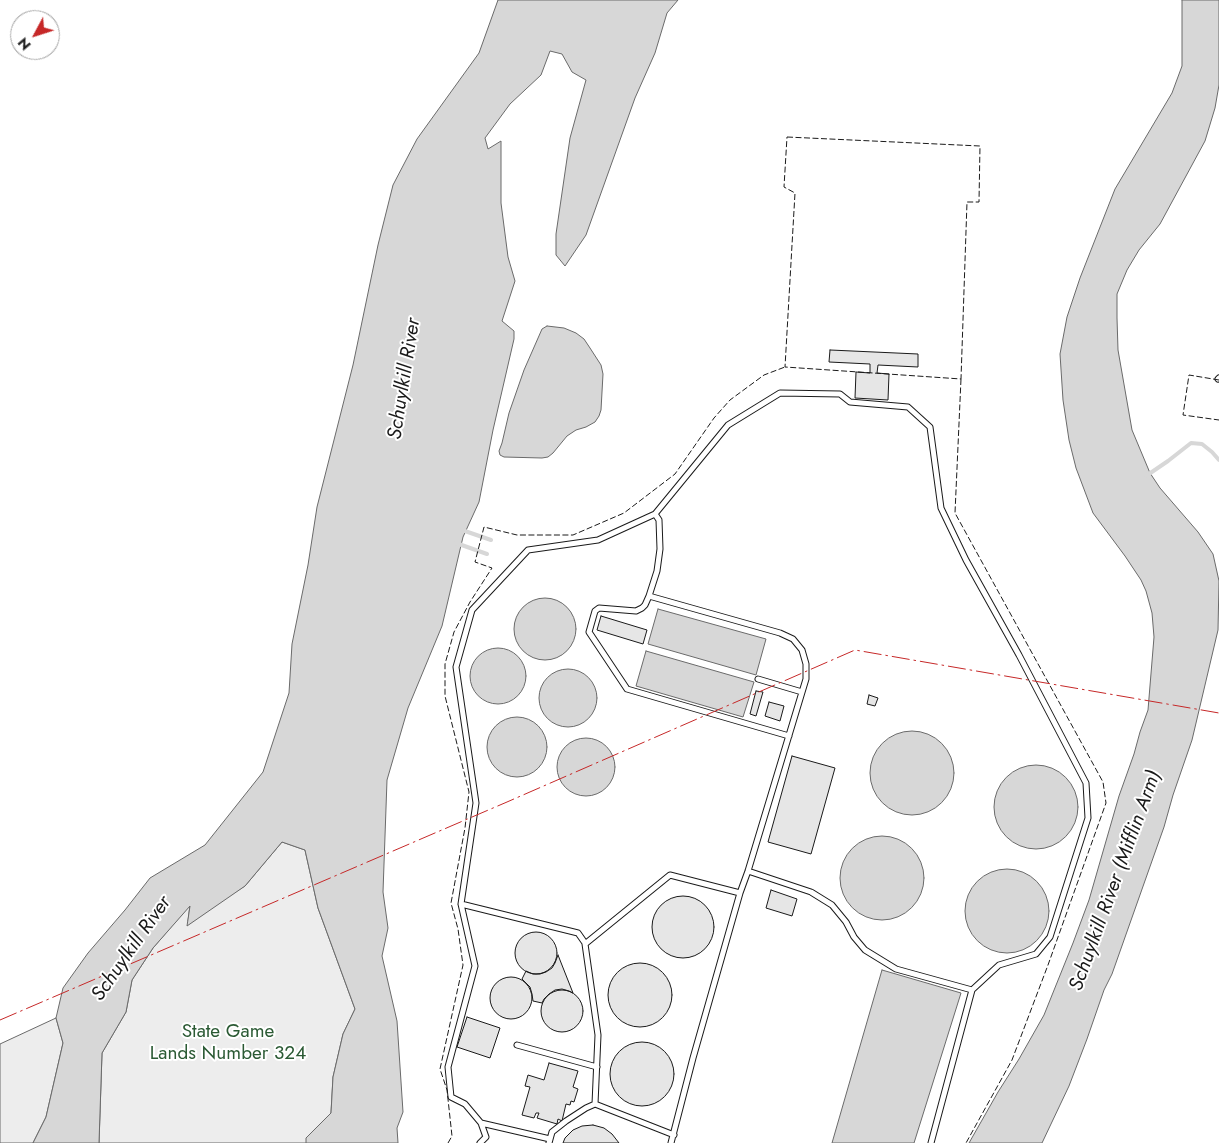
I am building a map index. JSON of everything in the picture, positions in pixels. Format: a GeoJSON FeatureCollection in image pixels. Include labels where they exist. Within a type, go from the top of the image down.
{"type":"FeatureCollection","features":[{"type":"Feature","properties":{"kind":"lane"},"geometry":{"type":"LineString","coordinates":[[480,1143],[486,1137],[482,1123],[465,1104],[451,1097],[448,1067],[475,966],[461,904],[476,803],[456,667],[472,610],[528,550],[598,540],[655,514],[728,425],[780,393],[840,394],[850,402],[908,407],[930,427],[941,508],[966,560],[1019,655],[1086,783],[1088,818],[1050,937],[1036,954],[998,965],[972,990],[931,1143]]}},
{"type":"Feature","properties":{"kind":"lane"},"geometry":{"type":"LineString","coordinates":[[655,514],[659,520],[660,549],[657,571],[645,605],[636,611],[600,608],[595,611],[589,632],[627,689],[789,736]]}},
{"type":"Feature","properties":{"kind":"lane"},"geometry":{"type":"LineString","coordinates":[[649,596],[780,633],[793,639],[802,650],[806,664],[806,679],[740,893],[671,1143]]}},
{"type":"Feature","properties":{"kind":"lane"},"geometry":{"type":"LineString","coordinates":[[758,679],[802,692]]}},
{"type":"Feature","properties":{"kind":"lane"},"geometry":{"type":"LineString","coordinates":[[748,871],[811,892],[832,905],[846,922],[854,937],[866,950],[896,969],[972,990]]}},
{"type":"Feature","properties":{"kind":"lane"},"geometry":{"type":"LineString","coordinates":[[585,943],[670,875],[740,893]]}},
{"type":"Feature","properties":{"kind":"lane"},"geometry":{"type":"LineString","coordinates":[[461,904],[578,933],[585,943],[598,1035],[595,1104]]}},
{"type":"Feature","properties":{"kind":"lane"},"geometry":{"type":"LineString","coordinates":[[517,1045],[597,1068]]}},
{"type":"Feature","properties":{"kind":"lane"},"geometry":{"type":"LineString","coordinates":[[482,1123],[549,1141],[552,1132],[566,1121],[595,1104],[674,1135]]}},
{"type":"Feature","properties":{"kind":"green space","name":"State Game Lands Number 324"},"geometry":{"type":"Polygon","coordinates":[[[282,842],[305,850],[318,908],[355,1009],[343,1034],[333,1077],[331,1113],[315,1129],[314,1143],[99,1143],[102,1053],[126,1012],[132,980],[153,948],[190,905],[188,921],[245,886],[282,842]]]}},
{"type":"Feature","properties":{"kind":"green space"},"geometry":{"type":"Polygon","coordinates":[[[56,1018],[63,1043],[46,1117],[33,1143],[0,1143],[0,1044],[56,1018]]]}},
{"type":"Feature","properties":{"kind":"water","name":"Schuylkill River"},"geometry":{"type":"Polygon","coordinates":[[[498,0],[678,0],[667,13],[655,53],[635,98],[586,235],[565,266],[556,255],[556,234],[570,138],[586,80],[572,72],[562,54],[550,51],[541,75],[510,104],[485,138],[488,149],[501,141],[501,203],[508,257],[515,281],[502,321],[514,331],[514,339],[479,502],[463,537],[442,626],[408,708],[387,780],[383,892],[388,928],[382,956],[397,1021],[403,1112],[397,1128],[398,1143],[306,1143],[306,1138],[331,1113],[333,1077],[343,1034],[355,1009],[318,908],[305,850],[282,842],[245,886],[187,926],[190,906],[153,948],[132,980],[126,1012],[102,1053],[99,1143],[33,1143],[46,1117],[63,1043],[56,1018],[63,988],[88,953],[150,878],[205,845],[263,772],[289,693],[292,644],[308,565],[317,507],[353,365],[378,245],[393,185],[417,139],[479,53],[498,0]]]}},
{"type":"Feature","properties":{"kind":"water","name":"Schuylkill River (Mifflin Arm)"},"geometry":{"type":"Polygon","coordinates":[[[1182,0],[1219,0],[1219,85],[1215,108],[1205,141],[1160,224],[1139,250],[1127,270],[1117,294],[1118,350],[1132,430],[1150,473],[1160,488],[1198,532],[1213,554],[1219,581],[1218,630],[1192,740],[1164,827],[1112,974],[1104,990],[1069,1086],[1042,1143],[969,1143],[1044,1015],[1089,900],[1119,796],[1148,710],[1154,637],[1152,613],[1141,580],[1093,513],[1076,468],[1069,440],[1063,400],[1060,354],[1067,317],[1080,278],[1115,189],[1172,93],[1182,66],[1182,0]]]}},
{"type":"Feature","properties":{"kind":"water"},"geometry":{"type":"Polygon","coordinates":[[[547,326],[564,328],[576,333],[584,339],[601,365],[603,374],[601,410],[595,422],[567,436],[548,457],[504,457],[500,455],[499,451],[509,413],[524,370],[542,329],[547,326]]]}},
{"type":"Feature","properties":{"kind":"water"},"geometry":{"type":"Polygon","coordinates":[[[545,598],[557,601],[567,607],[573,617],[576,629],[573,641],[567,651],[557,657],[545,660],[533,657],[523,651],[517,641],[514,629],[517,617],[523,607],[533,601],[545,598]]]}},
{"type":"Feature","properties":{"kind":"water"},"geometry":{"type":"Polygon","coordinates":[[[658,609],[766,639],[756,675],[648,644],[658,609]]]}},
{"type":"Feature","properties":{"kind":"water"},"geometry":{"type":"Polygon","coordinates":[[[492,648],[504,648],[514,652],[522,660],[526,676],[522,692],[514,700],[504,704],[492,704],[482,700],[474,692],[470,682],[470,670],[474,660],[482,652],[492,648]]]}},
{"type":"Feature","properties":{"kind":"water"},"geometry":{"type":"Polygon","coordinates":[[[646,651],[754,682],[743,717],[636,686],[646,651]]]}},
{"type":"Feature","properties":{"kind":"water"},"geometry":{"type":"Polygon","coordinates":[[[568,669],[579,671],[592,682],[597,698],[595,709],[584,722],[568,727],[557,725],[544,714],[539,698],[541,687],[552,674],[568,669]]]}},
{"type":"Feature","properties":{"kind":"water"},"geometry":{"type":"Polygon","coordinates":[[[511,717],[523,717],[534,722],[542,730],[547,741],[545,759],[534,772],[523,777],[511,777],[500,772],[492,764],[487,753],[487,741],[492,730],[500,722],[511,717]]]}},
{"type":"Feature","properties":{"kind":"water"},"geometry":{"type":"Polygon","coordinates":[[[904,731],[920,731],[936,738],[947,749],[954,765],[951,789],[942,803],[936,808],[920,815],[904,815],[888,808],[877,797],[870,781],[870,765],[877,749],[888,738],[904,731]]]}},
{"type":"Feature","properties":{"kind":"water"},"geometry":{"type":"Polygon","coordinates":[[[580,738],[592,738],[607,746],[615,761],[615,773],[607,788],[592,796],[580,796],[565,788],[557,773],[557,761],[565,746],[580,738]]]}},
{"type":"Feature","properties":{"kind":"water"},"geometry":{"type":"Polygon","coordinates":[[[1028,765],[1044,765],[1060,772],[1071,783],[1078,799],[1075,823],[1066,837],[1060,842],[1044,849],[1028,849],[1012,842],[1001,831],[994,815],[994,799],[1001,783],[1012,772],[1028,765]]]}},
{"type":"Feature","properties":{"kind":"water"},"geometry":{"type":"Polygon","coordinates":[[[874,836],[890,836],[906,843],[917,854],[924,870],[921,894],[912,908],[906,913],[890,920],[874,920],[858,913],[847,902],[840,886],[840,870],[847,854],[858,843],[874,836]]]}},
{"type":"Feature","properties":{"kind":"water"},"geometry":{"type":"Polygon","coordinates":[[[999,869],[1015,869],[1031,876],[1042,887],[1049,903],[1046,927],[1037,941],[1031,946],[1015,953],[999,953],[983,946],[972,935],[965,919],[965,903],[972,887],[983,876],[999,869]]]}},
{"type":"Feature","properties":{"kind":"water"},"geometry":{"type":"Polygon","coordinates":[[[882,970],[961,993],[914,1143],[832,1143],[882,970]]]}},
{"type":"Feature","properties":{"kind":"building"},"geometry":{"type":"Polygon","coordinates":[[[830,350],[918,354],[918,367],[878,365],[877,373],[889,374],[888,400],[855,398],[856,372],[870,373],[870,364],[829,362],[830,350]]]}},
{"type":"Feature","properties":{"kind":"building"},"geometry":{"type":"Polygon","coordinates":[[[601,616],[647,630],[643,644],[597,630],[601,616]]]}},
{"type":"Feature","properties":{"kind":"building"},"geometry":{"type":"Polygon","coordinates":[[[756,691],[763,692],[756,716],[750,714],[756,691]]]}},
{"type":"Feature","properties":{"kind":"building"},"geometry":{"type":"Polygon","coordinates":[[[869,695],[878,698],[875,706],[867,704],[869,695]]]}},
{"type":"Feature","properties":{"kind":"building"},"geometry":{"type":"Polygon","coordinates":[[[769,702],[784,706],[780,721],[765,716],[769,702]]]}},
{"type":"Feature","properties":{"kind":"building"},"geometry":{"type":"Polygon","coordinates":[[[792,756],[835,768],[811,854],[768,842],[792,756]]]}},
{"type":"Feature","properties":{"kind":"building"},"geometry":{"type":"Polygon","coordinates":[[[771,890],[797,899],[792,916],[766,908],[771,890]]]}},
{"type":"Feature","properties":{"kind":"building"},"geometry":{"type":"Polygon","coordinates":[[[677,896],[689,896],[705,905],[712,915],[714,927],[712,939],[705,949],[689,958],[677,958],[666,953],[657,944],[652,933],[652,921],[657,910],[666,901],[677,896]]]}},
{"type":"Feature","properties":{"kind":"building"},"geometry":{"type":"Polygon","coordinates":[[[540,932],[548,935],[554,941],[557,953],[554,965],[548,971],[532,974],[524,971],[518,965],[515,949],[518,941],[524,935],[540,932]]]}},
{"type":"Feature","properties":{"kind":"building"},"geometry":{"type":"Polygon","coordinates":[[[558,955],[573,993],[562,989],[555,990],[542,1003],[533,1001],[530,987],[522,979],[526,971],[533,974],[546,972],[552,968],[558,955]]]}},
{"type":"Feature","properties":{"kind":"building"},"geometry":{"type":"Polygon","coordinates":[[[634,963],[646,963],[663,972],[670,983],[672,995],[670,1007],[663,1018],[646,1027],[634,1027],[622,1022],[613,1013],[608,1001],[608,989],[613,977],[622,968],[634,963]]]}},
{"type":"Feature","properties":{"kind":"building"},"geometry":{"type":"Polygon","coordinates":[[[515,977],[523,980],[529,986],[532,998],[529,1010],[523,1016],[507,1019],[499,1016],[493,1010],[490,994],[493,986],[499,980],[515,977]]]}},
{"type":"Feature","properties":{"kind":"building"},"geometry":{"type":"Polygon","coordinates":[[[566,990],[574,993],[580,999],[583,1011],[580,1023],[574,1029],[558,1032],[550,1029],[544,1023],[541,1007],[544,999],[550,993],[566,990]]]}},
{"type":"Feature","properties":{"kind":"building"},"geometry":{"type":"Polygon","coordinates":[[[467,1017],[500,1028],[490,1058],[457,1047],[467,1017]]]}},
{"type":"Feature","properties":{"kind":"building"},"geometry":{"type":"Polygon","coordinates":[[[642,1042],[660,1048],[668,1056],[674,1074],[668,1092],[660,1100],[642,1106],[624,1100],[616,1092],[610,1074],[616,1056],[624,1048],[642,1042]]]}},
{"type":"Feature","properties":{"kind":"building"},"geometry":{"type":"Polygon","coordinates":[[[549,1063],[578,1071],[573,1087],[578,1089],[574,1102],[571,1101],[570,1105],[566,1104],[562,1121],[558,1119],[557,1124],[537,1118],[539,1113],[536,1113],[534,1118],[522,1115],[530,1087],[525,1086],[528,1075],[544,1080],[549,1063]]]}},
{"type":"Feature","properties":{"kind":"building"},"geometry":{"type":"Polygon","coordinates":[[[593,1125],[604,1128],[619,1143],[563,1143],[573,1130],[582,1126],[593,1125]]]}},
{"type":"Feature","properties":{"kind":"waterway"},"geometry":{"type":"LineString","coordinates":[[1146,476],[1191,443],[1202,444],[1219,460]]}},
{"type":"Feature","properties":{"kind":"waterway"},"geometry":{"type":"LineString","coordinates":[[462,530],[491,540]]}},
{"type":"Feature","properties":{"kind":"waterway"},"geometry":{"type":"LineString","coordinates":[[456,543],[487,554]]}},
{"type":"Feature","properties":{"kind":"fence"},"geometry":{"type":"LineString","coordinates":[[787,137],[980,146],[979,202],[967,202],[961,379],[785,367],[795,193],[784,187],[787,137]]}},
{"type":"Feature","properties":{"kind":"fence"},"geometry":{"type":"LineString","coordinates":[[448,1143],[452,1136],[447,1090],[440,1069],[463,965],[458,929],[451,903],[465,828],[469,792],[445,696],[445,664],[454,632],[470,602],[492,568],[475,562],[484,527],[517,535],[573,535],[624,513],[675,474],[714,418],[730,400],[764,375],[785,367]]}},
{"type":"Feature","properties":{"kind":"fence"},"geometry":{"type":"LineString","coordinates":[[1219,380],[1189,375],[1183,415],[1219,420]]}},
{"type":"Feature","properties":{"kind":"fence"},"geometry":{"type":"LineString","coordinates":[[961,379],[955,513],[1103,782],[1106,803],[1012,1060],[966,1143]]}},
{"type":"Feature","properties":{"kind":"power"},"geometry":{"type":"LineString","coordinates":[[0,1020],[855,650],[1219,713]]}}]}
